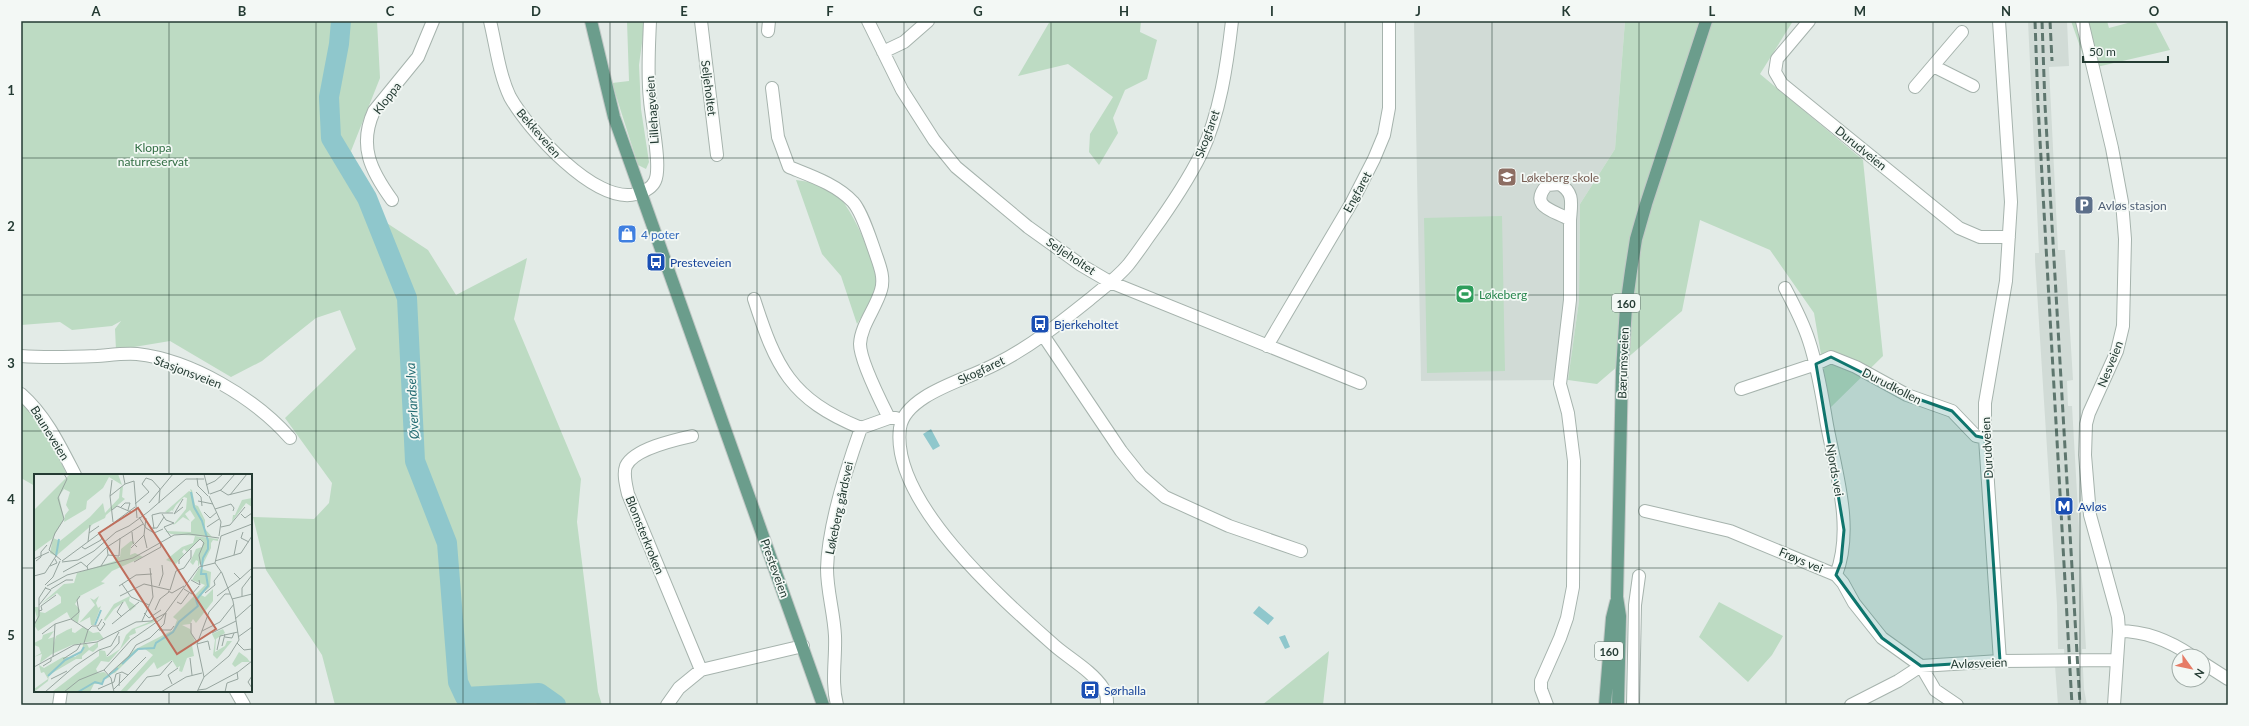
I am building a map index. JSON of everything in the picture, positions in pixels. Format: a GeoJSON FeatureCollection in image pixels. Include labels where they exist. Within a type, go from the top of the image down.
{"type":"FeatureCollection","features":[{"type":"Feature","properties":{"kind":"main road","name":"Presteveien"},"geometry":{"type":"LineString","coordinates":[[592,21],[614,116],[824,705]]}},
{"type":"Feature","properties":{"kind":"main road","name":"Bærumsveien"},"geometry":{"type":"LineString","coordinates":[[1618,705],[1620,616],[1617,597],[1622,371],[1626,307],[1636,239],[1649,191],[1706,21]]}},
{"type":"Feature","properties":{"kind":"main road","name":"Bærumsveien"},"geometry":{"type":"LineString","coordinates":[[1605,705],[1612,618],[1617,597]]}},
{"type":"Feature","properties":{"kind":"street","name":"Kloppa"},"geometry":{"type":"LineString","coordinates":[[392,200],[371,170],[368,156],[367,136],[370,121],[374,111],[418,57],[433,21]]}},
{"type":"Feature","properties":{"kind":"street","name":"Bekkeveien"},"geometry":{"type":"LineString","coordinates":[[490,21],[503,78],[521,116],[567,165],[590,182],[620,194],[631,196],[642,192]]}},
{"type":"Feature","properties":{"kind":"street","name":"Lillehagveien"},"geometry":{"type":"LineString","coordinates":[[642,192],[653,184],[657,172],[649,99],[650,21]]}},
{"type":"Feature","properties":{"kind":"street","name":"Seljeholtet"},"geometry":{"type":"LineString","coordinates":[[701,21],[717,155]]}},
{"type":"Feature","properties":{"kind":"street","name":"Seljeholtet"},"geometry":{"type":"LineString","coordinates":[[868,21],[913,109],[934,140],[956,167],[1028,227],[1081,265],[1110,282],[1360,383]]}},
{"type":"Feature","properties":{"kind":"street"},"geometry":{"type":"LineString","coordinates":[[883,52],[904,42],[928,21]]}},
{"type":"Feature","properties":{"kind":"street","name":"Skogfaret"},"geometry":{"type":"LineString","coordinates":[[903,418],[915,405],[935,391],[996,364],[1043,335],[1110,282],[1127,266],[1178,196],[1202,152],[1223,84],[1232,21]]}},
{"type":"Feature","properties":{"kind":"street","name":"Engfaret"},"geometry":{"type":"LineString","coordinates":[[1267,346],[1352,202],[1374,159],[1384,135],[1390,108],[1389,21]]}},
{"type":"Feature","properties":{"kind":"street","name":"Durudveien"},"geometry":{"type":"LineString","coordinates":[[1809,21],[1777,59],[1776,72],[1782,84],[1959,228],[1980,237],[2009,237]]}},
{"type":"Feature","properties":{"kind":"street","name":"Durudveien"},"geometry":{"type":"LineString","coordinates":[[1999,21],[2011,202],[2006,281],[1985,403],[1985,438],[2000,661]]}},
{"type":"Feature","properties":{"kind":"street","name":"Nesveien"},"geometry":{"type":"LineString","coordinates":[[2082,21],[2119,183],[2125,239],[2123,326],[2117,351],[2089,413],[2086,424],[2085,455],[2090,515],[2115,605],[2119,631],[2114,705]]}},
{"type":"Feature","properties":{"kind":"street"},"geometry":{"type":"LineString","coordinates":[[1915,87],[1962,32]]}},
{"type":"Feature","properties":{"kind":"street"},"geometry":{"type":"LineString","coordinates":[[1933,66],[1973,86]]}},
{"type":"Feature","properties":{"kind":"street"},"geometry":{"type":"LineString","coordinates":[[772,88],[778,137],[789,167],[836,187],[854,203],[868,232],[883,281],[881,291],[870,314],[860,344],[877,392],[889,418]]}},
{"type":"Feature","properties":{"kind":"street"},"geometry":{"type":"LineString","coordinates":[[1547,705],[1542,693],[1541,681],[1567,618],[1573,587],[1574,461],[1568,413],[1560,384],[1570,300],[1570,220]]}},
{"type":"Feature","properties":{"kind":"street","name":"Njords vei"},"geometry":{"type":"LineString","coordinates":[[1785,288],[1801,318],[1816,364],[1835,468],[1844,530],[1841,562],[1836,575]]}},
{"type":"Feature","properties":{"kind":"street"},"geometry":{"type":"LineString","coordinates":[[754,299],[769,345],[791,383],[841,420],[861,428],[889,418],[903,418],[900,442],[908,480],[916,494],[953,546],[972,569],[997,593],[1097,680],[1107,700]]}},
{"type":"Feature","properties":{"kind":"street"},"geometry":{"type":"LineString","coordinates":[[1043,335],[1121,451],[1141,476],[1165,498],[1229,526],[1301,551]]}},
{"type":"Feature","properties":{"kind":"street","name":"Stasjonsveien"},"geometry":{"type":"LineString","coordinates":[[21,356],[74,357],[136,354],[163,360],[222,383],[250,402],[290,438]]}},
{"type":"Feature","properties":{"kind":"street","name":"Durudkollen"},"geometry":{"type":"LineString","coordinates":[[1816,364],[1831,357],[1836,358],[1907,396],[1952,411],[1976,436],[1985,438]]}},
{"type":"Feature","properties":{"kind":"street"},"geometry":{"type":"LineString","coordinates":[[1741,389],[1816,364]]}},
{"type":"Feature","properties":{"kind":"street","name":"Bauneveien"},"geometry":{"type":"LineString","coordinates":[[21,394],[31,403],[46,421],[74,474]]}},
{"type":"Feature","properties":{"kind":"street","name":"Løkeberg gårdsvei"},"geometry":{"type":"LineString","coordinates":[[837,705],[833,690],[835,636],[827,570],[829,549],[845,478],[861,428]]}},
{"type":"Feature","properties":{"kind":"street","name":"Blomsterkroken"},"geometry":{"type":"LineString","coordinates":[[692,436],[669,442],[632,456],[625,468],[625,481],[628,494],[701,670]]}},
{"type":"Feature","properties":{"kind":"street","name":"Frøys vei"},"geometry":{"type":"LineString","coordinates":[[1645,511],[1730,531],[1836,575],[1843,583],[1854,603],[1882,638],[1921,666]]}},
{"type":"Feature","properties":{"kind":"street"},"geometry":{"type":"LineString","coordinates":[[1633,705],[1635,605],[1639,576]]}},
{"type":"Feature","properties":{"kind":"street"},"geometry":{"type":"LineString","coordinates":[[2119,631],[2148,634],[2161,638],[2178,648]]}},
{"type":"Feature","properties":{"kind":"street"},"geometry":{"type":"LineString","coordinates":[[667,705],[678,688],[701,670],[803,646]]}},
{"type":"Feature","properties":{"kind":"street","name":"Avløsveien"},"geometry":{"type":"LineString","coordinates":[[1851,705],[1898,681],[1921,666],[2000,661],[2117,660]]}},
{"type":"Feature","properties":{"kind":"street"},"geometry":{"type":"LineString","coordinates":[[1921,666],[1935,690],[1957,705]]}},
{"type":"Feature","properties":{"kind":"street"},"geometry":{"type":"LineString","coordinates":[[2211,668],[2228,679]]}},
{"type":"Feature","properties":{"kind":"street"},"geometry":{"type":"LineString","coordinates":[[59,705],[60,692]]}},
{"type":"Feature","properties":{"kind":"street"},"geometry":{"type":"LineString","coordinates":[[237,692],[244,705]]}},
{"type":"Feature","properties":{"kind":"highlighted area"},"geometry":{"type":"Polygon","coordinates":[[[1831,357],[1907,395],[1952,411],[1976,436],[1985,438],[2000,661],[1921,666],[1882,638],[1836,575],[1841,562],[1844,530],[1816,364],[1831,357]]]}},
{"type":"Feature","properties":{"kind":"shaded area","name":"Løkeberg skole"},"geometry":{"type":"Polygon","coordinates":[[[1414,21],[1625,21],[1615,149],[1580,204],[1579,301],[1568,380],[1421,381],[1414,21]]]}},
{"type":"Feature","properties":{"kind":"shaded area"},"geometry":{"type":"Polygon","coordinates":[[[2028,21],[2067,21],[2069,66],[2049,67],[2058,250],[2065,250],[2073,380],[2067,381],[2068,406],[2072,406],[2086,649],[2082,649],[2084,689],[2087,705],[2058,705],[2055,666],[2065,665],[2064,649],[2058,649],[2057,605],[2035,260],[2035,253],[2039,253],[2028,21]]]}},
{"type":"Feature","properties":{"kind":"green space","name":"Kloppa naturreservat"},"geometry":{"type":"Polygon","coordinates":[[[21,21],[377,21],[380,78],[351,151],[373,214],[428,250],[456,295],[527,258],[514,319],[581,479],[577,522],[598,692],[602,705],[335,705],[322,655],[266,570],[253,517],[314,519],[329,503],[332,483],[285,418],[356,349],[340,310],[316,318],[262,361],[231,377],[170,341],[116,350],[115,329],[121,321],[112,326],[72,330],[60,322],[21,325],[21,21]]]}},
{"type":"Feature","properties":{"kind":"green space"},"geometry":{"type":"Polygon","coordinates":[[[627,21],[645,21],[639,65],[641,109],[649,162],[646,169],[638,165],[612,83],[629,81],[627,21]]]}},
{"type":"Feature","properties":{"kind":"green space"},"geometry":{"type":"Polygon","coordinates":[[[1050,21],[1141,21],[1140,32],[1157,40],[1147,79],[1125,90],[1113,118],[1118,133],[1099,165],[1089,152],[1090,134],[1113,97],[1068,64],[1018,76],[1050,21]]]}},
{"type":"Feature","properties":{"kind":"green space"},"geometry":{"type":"Polygon","coordinates":[[[1625,21],[1793,21],[1760,74],[1863,160],[1883,356],[1830,408],[1814,313],[1770,250],[1700,220],[1682,311],[1597,384],[1568,380],[1579,301],[1580,204],[1615,149],[1625,21]]]}},
{"type":"Feature","properties":{"kind":"green space"},"geometry":{"type":"Polygon","coordinates":[[[2071,21],[2107,21],[2109,28],[2135,21],[2155,21],[2170,50],[2088,69],[2071,21]]]}},
{"type":"Feature","properties":{"kind":"green space"},"geometry":{"type":"Polygon","coordinates":[[[796,180],[821,185],[834,192],[847,208],[861,233],[875,271],[876,286],[873,298],[857,324],[841,276],[822,254],[796,180]]]}},
{"type":"Feature","properties":{"kind":"green space","name":"Løkeberg"},"geometry":{"type":"Polygon","coordinates":[[[1502,216],[1505,371],[1427,373],[1424,218],[1502,216]]]}},
{"type":"Feature","properties":{"kind":"green space"},"geometry":{"type":"Polygon","coordinates":[[[21,401],[43,425],[67,474],[34,474],[34,485],[21,478],[21,401]]]}},
{"type":"Feature","properties":{"kind":"green space"},"geometry":{"type":"Polygon","coordinates":[[[1719,602],[1783,636],[1772,655],[1748,682],[1699,637],[1719,602]]]}},
{"type":"Feature","properties":{"kind":"green space"},"geometry":{"type":"Polygon","coordinates":[[[1329,651],[1323,705],[1262,705],[1329,651]]]}},
{"type":"Feature","properties":{"kind":"water"},"geometry":{"type":"Polygon","coordinates":[[[931,429],[940,446],[933,450],[923,434],[931,429]]]}},
{"type":"Feature","properties":{"kind":"water"},"geometry":{"type":"Polygon","coordinates":[[[1259,606],[1274,618],[1268,625],[1253,613],[1259,606]]]}},
{"type":"Feature","properties":{"kind":"water"},"geometry":{"type":"Polygon","coordinates":[[[1285,635],[1290,647],[1285,649],[1279,637],[1285,635]]]}},
{"type":"Feature","properties":{"kind":"waterway","name":"Øverlandselva"},"geometry":{"type":"LineString","coordinates":[[341,21],[339,44],[329,97],[331,138],[367,198],[407,298],[415,461],[447,543],[458,682],[465,697],[539,693],[556,705]]}},
{"type":"Feature","properties":{"kind":"waterway"},"geometry":{"type":"LineString","coordinates":[[465,697],[467,705]]}},
{"type":"Feature","properties":{"kind":"railway"},"geometry":{"type":"LineString","coordinates":[[2035,21],[2038,105],[2072,705]]}},
{"type":"Feature","properties":{"kind":"railway"},"geometry":{"type":"LineString","coordinates":[[2042,21],[2045,105],[2080,705]]}},
{"type":"Feature","properties":{"kind":"railway"},"geometry":{"type":"LineString","coordinates":[[2050,21],[2052,61]]}},
{"type":"Feature","properties":{"kind":"place","name":"Løkeberg skole"},"geometry":{"type":"Point","coordinates":[1507,177]}},
{"type":"Feature","properties":{"kind":"place","name":"Avløs stasjon"},"geometry":{"type":"Point","coordinates":[2084,205]}},
{"type":"Feature","properties":{"kind":"place","name":"4 poter"},"geometry":{"type":"Point","coordinates":[627,234]}},
{"type":"Feature","properties":{"kind":"place","name":"Presteveien"},"geometry":{"type":"Point","coordinates":[656,262]}},
{"type":"Feature","properties":{"kind":"place","name":"Løkeberg"},"geometry":{"type":"Point","coordinates":[1465,294]}},
{"type":"Feature","properties":{"kind":"place","name":"Bjerkeholtet"},"geometry":{"type":"Point","coordinates":[1040,324]}},
{"type":"Feature","properties":{"kind":"place","name":"Avløs"},"geometry":{"type":"Point","coordinates":[2064,506]}},
{"type":"Feature","properties":{"kind":"place","name":"Sørhalla"},"geometry":{"type":"Point","coordinates":[1090,690]}}]}
